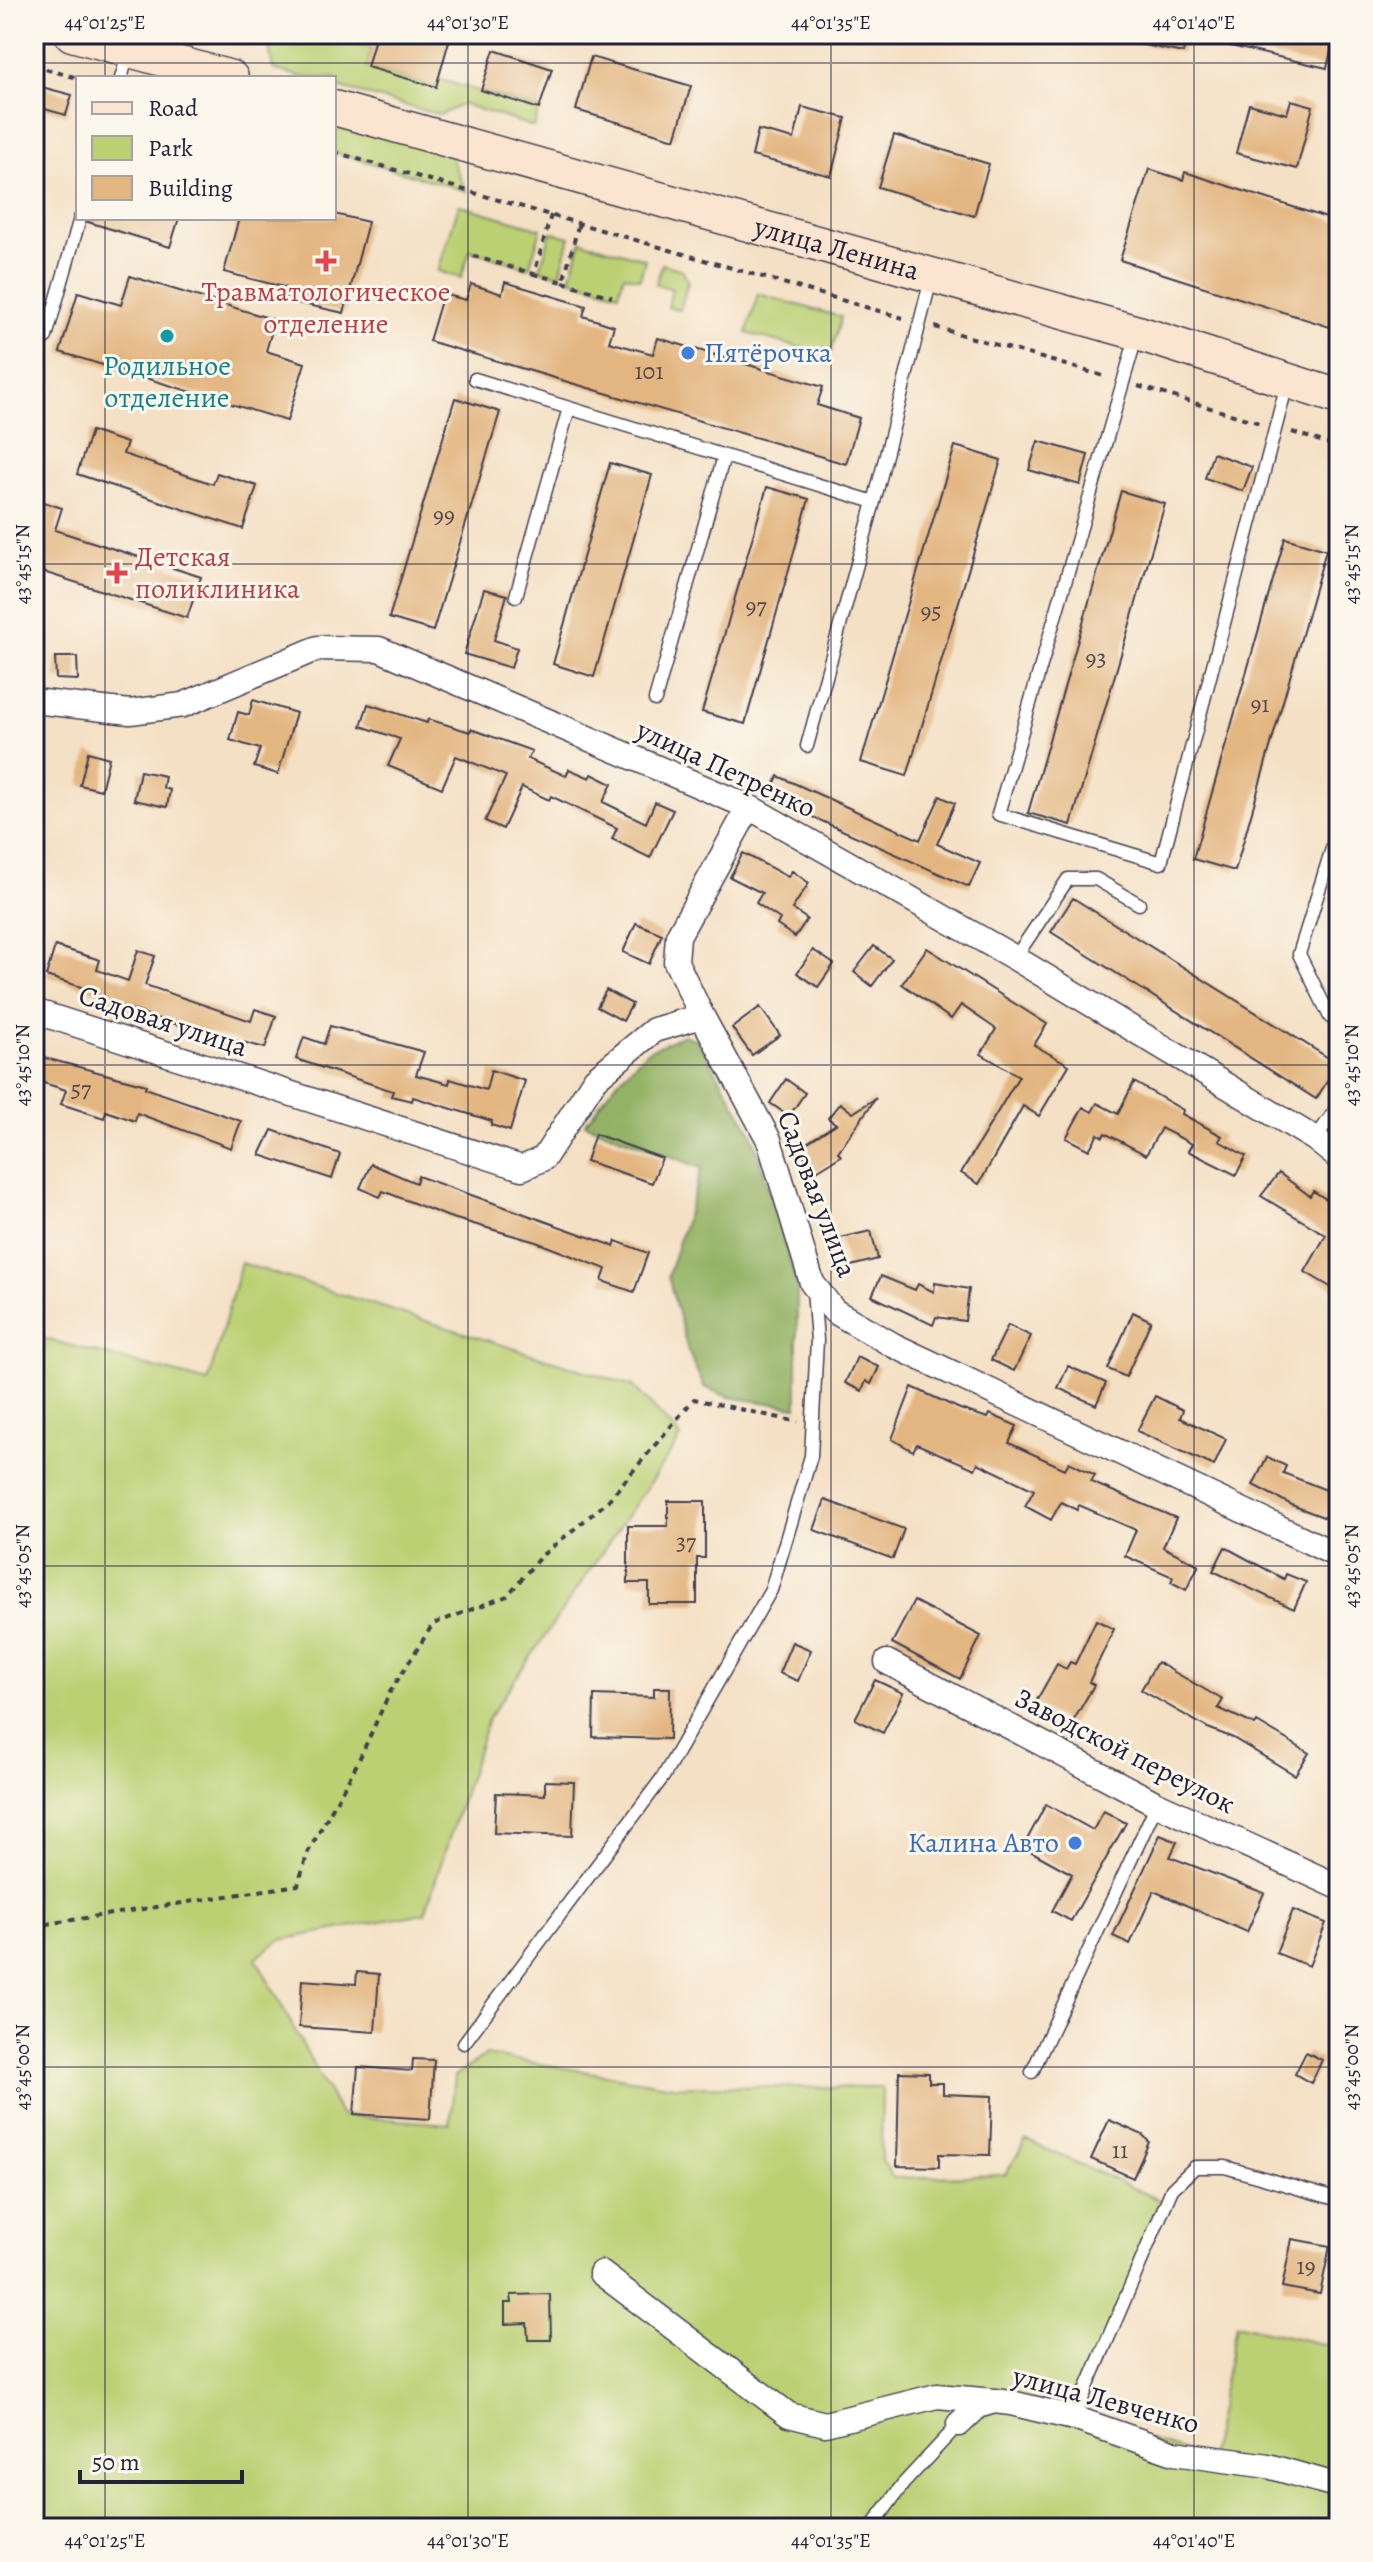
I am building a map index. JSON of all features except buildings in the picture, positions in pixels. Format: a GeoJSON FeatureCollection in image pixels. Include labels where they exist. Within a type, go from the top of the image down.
{"type":"FeatureCollection","features":[{"type":"Feature","properties":{"kind":"street"},"geometry":{"type":"LineString","coordinates":[[72,34],[224,76]]}},
{"type":"Feature","properties":{"kind":"street","name":"улица Ленина"},"geometry":{"type":"LineString","coordinates":[[336,109],[1138,333],[1339,397]]}},
{"type":"Feature","properties":{"kind":"street","name":"улица Петренко"},"geometry":{"type":"LineString","coordinates":[[34,701],[130,712],[183,705],[318,648],[379,649],[749,807],[1015,958],[1315,1139],[1339,1158]]}},
{"type":"Feature","properties":{"kind":"street"},"geometry":{"type":"LineString","coordinates":[[702,1016],[676,962],[678,936],[749,807]]}},
{"type":"Feature","properties":{"kind":"street","name":"Садовая улица"},"geometry":{"type":"LineString","coordinates":[[34,1011],[522,1168],[544,1158],[595,1079],[654,1030],[702,1016],[769,1140],[812,1283],[834,1311],[893,1345],[1339,1556]]}},
{"type":"Feature","properties":{"kind":"street","name":"Заводской переулок"},"geometry":{"type":"LineString","coordinates":[[887,1662],[1157,1804],[1339,1887]]}},
{"type":"Feature","properties":{"kind":"street"},"geometry":{"type":"LineString","coordinates":[[601,2273],[789,2415],[825,2424],[937,2396],[994,2401]]}},
{"type":"Feature","properties":{"kind":"street","name":"улица Левченко"},"geometry":{"type":"LineString","coordinates":[[959,2424],[978,2406],[994,2401],[1074,2418],[1174,2453],[1268,2466],[1339,2486]]}},
{"type":"Feature","properties":{"kind":"lane"},"geometry":{"type":"LineString","coordinates":[[34,333],[46,337],[79,220]]}},
{"type":"Feature","properties":{"kind":"lane"},"geometry":{"type":"LineString","coordinates":[[807,746],[932,276]]}},
{"type":"Feature","properties":{"kind":"lane"},"geometry":{"type":"LineString","coordinates":[[1138,333],[998,814],[1161,863],[1277,428],[1287,380]]}},
{"type":"Feature","properties":{"kind":"lane"},"geometry":{"type":"LineString","coordinates":[[475,379],[874,502]]}},
{"type":"Feature","properties":{"kind":"lane"},"geometry":{"type":"LineString","coordinates":[[516,596],[569,408]]}},
{"type":"Feature","properties":{"kind":"lane"},"geometry":{"type":"LineString","coordinates":[[655,700],[724,456]]}},
{"type":"Feature","properties":{"kind":"lane"},"geometry":{"type":"LineString","coordinates":[[1339,826],[1299,954],[1330,1017],[1339,1022]]}},
{"type":"Feature","properties":{"kind":"lane"},"geometry":{"type":"LineString","coordinates":[[1015,958],[1068,879],[1096,879],[1139,904]]}},
{"type":"Feature","properties":{"kind":"lane"},"geometry":{"type":"LineString","coordinates":[[1315,1139],[1339,1105]]}},
{"type":"Feature","properties":{"kind":"lane"},"geometry":{"type":"LineString","coordinates":[[464,2043],[663,1777],[771,1590],[811,1456],[817,1340],[812,1283]]}},
{"type":"Feature","properties":{"kind":"lane"},"geometry":{"type":"LineString","coordinates":[[1032,2072],[1157,1804]]}},
{"type":"Feature","properties":{"kind":"lane"},"geometry":{"type":"LineString","coordinates":[[1074,2418],[1172,2189],[1195,2167],[1225,2167],[1339,2200]]}},
{"type":"Feature","properties":{"kind":"lane"},"geometry":{"type":"LineString","coordinates":[[871,2528],[911,2474],[959,2424]]}},
{"type":"Feature","properties":{"kind":"path"},"geometry":{"type":"LineString","coordinates":[[34,66],[76,77]]}},
{"type":"Feature","properties":{"kind":"path"},"geometry":{"type":"LineString","coordinates":[[336,153],[1339,447]]}},
{"type":"Feature","properties":{"kind":"path"},"geometry":{"type":"LineString","coordinates":[[534,274],[551,215]]}},
{"type":"Feature","properties":{"kind":"path"},"geometry":{"type":"LineString","coordinates":[[563,282],[579,223]]}},
{"type":"Feature","properties":{"kind":"path"},"geometry":{"type":"LineString","coordinates":[[473,256],[612,297]]}},
{"type":"Feature","properties":{"kind":"path"},"geometry":{"type":"LineString","coordinates":[[34,1926],[298,1885],[308,1852],[357,1764],[390,1692],[433,1624],[507,1596],[540,1557],[606,1503],[694,1399],[812,1425]]}},
{"type":"Feature","properties":{"kind":"green space"},"geometry":{"type":"Polygon","coordinates":[[[295,34],[327,36],[372,48],[367,67],[435,87],[438,79],[539,109],[534,127],[463,104],[440,115],[336,87],[336,76],[299,76],[273,69],[269,46],[295,34]]]}},
{"type":"Feature","properties":{"kind":"green space"},"geometry":{"type":"Polygon","coordinates":[[[336,121],[450,155],[466,191],[336,153],[336,121]]]}},
{"type":"Feature","properties":{"kind":"green space"},"geometry":{"type":"Polygon","coordinates":[[[459,205],[541,229],[529,268],[470,250],[461,278],[438,271],[459,205]]]}},
{"type":"Feature","properties":{"kind":"green space"},"geometry":{"type":"Polygon","coordinates":[[[551,232],[570,237],[560,275],[540,270],[551,232]]]}},
{"type":"Feature","properties":{"kind":"green space"},"geometry":{"type":"Polygon","coordinates":[[[581,241],[645,259],[640,279],[624,275],[619,293],[570,279],[581,241]]]}},
{"type":"Feature","properties":{"kind":"green space"},"geometry":{"type":"Polygon","coordinates":[[[662,264],[683,270],[688,282],[680,310],[668,307],[672,289],[656,284],[662,264]]]}},
{"type":"Feature","properties":{"kind":"green space"},"geometry":{"type":"Polygon","coordinates":[[[758,294],[841,317],[830,356],[747,333],[758,294]]]}},
{"type":"Feature","properties":{"kind":"green space"},"geometry":{"type":"Polygon","coordinates":[[[683,1035],[698,1040],[752,1133],[797,1285],[797,1407],[729,1397],[704,1387],[688,1351],[668,1276],[702,1168],[585,1124],[613,1086],[646,1052],[683,1035]]]}},
{"type":"Feature","properties":{"kind":"green space"},"geometry":{"type":"Polygon","coordinates":[[[241,1263],[633,1386],[681,1437],[488,1719],[425,1913],[280,1940],[256,1958],[341,2116],[450,2124],[455,2076],[486,2055],[673,2086],[882,2088],[881,2158],[893,2178],[1005,2175],[1026,2140],[1166,2203],[1074,2418],[1209,2458],[1236,2324],[1339,2348],[1339,2528],[34,2528],[34,1336],[208,1382],[241,1263]]]}},
{"type":"Feature","properties":{"kind":"place","name":"Травматологическое отделение"},"geometry":{"type":"Point","coordinates":[326,261]}},
{"type":"Feature","properties":{"kind":"place","name":"Родильное отделение"},"geometry":{"type":"Point","coordinates":[167,336]}},
{"type":"Feature","properties":{"kind":"place","name":"Пятёрочка"},"geometry":{"type":"Point","coordinates":[688,353]}},
{"type":"Feature","properties":{"kind":"place","name":"Детская поликлиника"},"geometry":{"type":"Point","coordinates":[117,573]}},
{"type":"Feature","properties":{"kind":"place","name":"Калина Авто"},"geometry":{"type":"Point","coordinates":[1075,1843]}}]}
